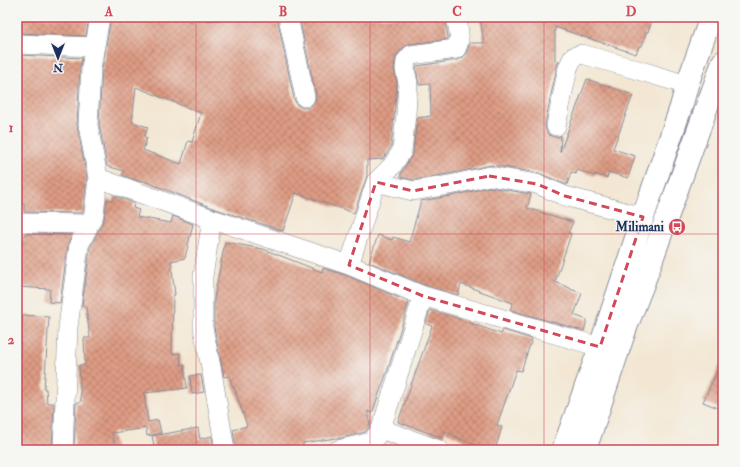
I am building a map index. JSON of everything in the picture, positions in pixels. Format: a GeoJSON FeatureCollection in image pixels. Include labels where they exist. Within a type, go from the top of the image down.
{"type":"FeatureCollection","features":[{"type":"Feature","properties":{"kind":"main road"},"geometry":{"type":"LineString","coordinates":[[585,450],[643,217],[711,17]]}},
{"type":"Feature","properties":{"kind":"main road"},"geometry":{"type":"LineString","coordinates":[[563,450],[609,350],[625,330],[723,62]]}},
{"type":"Feature","properties":{"kind":"main road"},"geometry":{"type":"LineString","coordinates":[[681,107],[704,117]]}},
{"type":"Feature","properties":{"kind":"street"},"geometry":{"type":"LineString","coordinates":[[63,450],[68,327],[79,245],[94,214],[98,178],[88,125],[91,68],[100,17]]}},
{"type":"Feature","properties":{"kind":"street"},"geometry":{"type":"LineString","coordinates":[[288,17],[305,97]]}},
{"type":"Feature","properties":{"kind":"street"},"geometry":{"type":"LineString","coordinates":[[349,265],[376,182],[392,166],[402,152],[408,83],[405,69],[406,61],[411,55],[456,48],[459,44],[460,38],[456,17]]}},
{"type":"Feature","properties":{"kind":"street"},"geometry":{"type":"LineString","coordinates":[[17,44],[94,47]]}},
{"type":"Feature","properties":{"kind":"street"},"geometry":{"type":"LineString","coordinates":[[556,126],[568,68],[572,57],[582,54],[687,85]]}},
{"type":"Feature","properties":{"kind":"street"},"geometry":{"type":"LineString","coordinates":[[376,182],[413,191],[456,184],[489,176],[537,184],[565,196],[643,217]]}},
{"type":"Feature","properties":{"kind":"street"},"geometry":{"type":"LineString","coordinates":[[98,178],[212,219],[349,265],[423,296],[609,350]]}},
{"type":"Feature","properties":{"kind":"street"},"geometry":{"type":"LineString","coordinates":[[212,219],[203,276],[203,328],[226,450]]}},
{"type":"Feature","properties":{"kind":"street"},"geometry":{"type":"LineString","coordinates":[[17,223],[88,224]]}},
{"type":"Feature","properties":{"kind":"street"},"geometry":{"type":"LineString","coordinates":[[338,450],[372,442],[381,429],[423,296]]}},
{"type":"Feature","properties":{"kind":"street"},"geometry":{"type":"LineString","coordinates":[[381,429],[439,450]]}},
{"type":"Feature","properties":{"kind":"highlighted area"},"geometry":{"type":"Polygon","coordinates":[[[489,176],[537,184],[565,196],[643,217],[600,347],[423,296],[349,265],[376,182],[413,191],[489,176]]]}},
{"type":"Feature","properties":{"kind":"building"},"geometry":{"type":"Polygon","coordinates":[[[17,17],[89,17],[86,36],[17,33],[17,17]]]}},
{"type":"Feature","properties":{"kind":"building"},"geometry":{"type":"Polygon","coordinates":[[[188,17],[188,22],[219,20],[219,17],[277,17],[294,99],[297,105],[302,108],[308,108],[312,105],[315,101],[316,95],[299,17],[445,17],[448,39],[409,44],[397,54],[394,68],[397,84],[391,147],[383,159],[367,160],[367,176],[354,213],[296,193],[283,231],[213,208],[141,180],[141,182],[122,175],[124,171],[107,166],[99,124],[102,69],[111,18],[188,17]],[[136,87],[132,122],[148,127],[144,137],[147,138],[143,150],[181,164],[188,141],[192,142],[201,113],[136,87]]]}},
{"type":"Feature","properties":{"kind":"building"},"geometry":{"type":"Polygon","coordinates":[[[480,17],[653,17],[648,32],[646,32],[642,46],[639,46],[636,54],[555,27],[555,60],[559,61],[545,124],[546,130],[548,134],[553,137],[559,137],[561,135],[560,152],[587,79],[633,95],[613,149],[635,156],[628,178],[609,172],[607,178],[577,170],[576,174],[571,172],[567,185],[539,173],[491,165],[413,180],[401,177],[401,173],[413,153],[417,118],[431,116],[430,84],[419,85],[416,69],[417,66],[458,60],[466,54],[470,43],[484,43],[480,17]]]}},
{"type":"Feature","properties":{"kind":"building"},"geometry":{"type":"Polygon","coordinates":[[[17,55],[82,58],[80,67],[77,125],[87,178],[82,213],[24,212],[24,204],[17,204],[17,55]]]}},
{"type":"Feature","properties":{"kind":"building"},"geometry":{"type":"Polygon","coordinates":[[[489,187],[531,194],[527,208],[573,222],[568,233],[571,234],[555,282],[582,293],[574,315],[587,320],[584,331],[510,310],[513,303],[461,284],[458,295],[427,286],[369,262],[378,235],[392,240],[393,237],[409,242],[421,201],[457,195],[489,187]]]}},
{"type":"Feature","properties":{"kind":"building"},"geometry":{"type":"Polygon","coordinates":[[[115,196],[134,203],[133,208],[139,210],[137,217],[171,223],[173,216],[193,224],[185,258],[171,261],[175,295],[173,295],[172,354],[180,353],[181,365],[184,364],[187,388],[144,393],[148,422],[158,420],[161,433],[147,436],[146,428],[112,433],[116,450],[74,450],[76,403],[81,402],[79,365],[85,365],[84,338],[90,338],[86,307],[82,306],[90,248],[104,219],[107,199],[113,201],[115,196]]]}},
{"type":"Feature","properties":{"kind":"building"},"geometry":{"type":"Polygon","coordinates":[[[24,234],[72,235],[68,244],[60,303],[49,302],[50,289],[17,287],[17,243],[24,243],[24,234]]]}},
{"type":"Feature","properties":{"kind":"building"},"geometry":{"type":"Polygon","coordinates":[[[225,242],[263,249],[322,272],[323,268],[345,275],[409,302],[387,372],[372,413],[368,411],[370,426],[365,432],[337,439],[303,443],[303,446],[286,450],[236,450],[233,430],[247,426],[229,376],[224,377],[214,327],[214,299],[225,242]]]}},
{"type":"Feature","properties":{"kind":"building"},"geometry":{"type":"Polygon","coordinates":[[[430,310],[501,334],[503,330],[532,339],[521,371],[516,370],[497,425],[502,427],[495,450],[467,442],[445,431],[443,438],[398,422],[432,326],[426,324],[430,310]]]}},
{"type":"Feature","properties":{"kind":"building"},"geometry":{"type":"Polygon","coordinates":[[[23,315],[49,317],[44,389],[46,389],[47,403],[54,403],[52,450],[17,450],[17,389],[23,315]]]}},
{"type":"Feature","properties":{"kind":"building"},"geometry":{"type":"Polygon","coordinates":[[[723,358],[723,410],[703,402],[723,358]]]}},
{"type":"Feature","properties":{"kind":"building"},"geometry":{"type":"Polygon","coordinates":[[[201,375],[204,392],[192,394],[190,376],[201,375]]]}},
{"type":"Feature","properties":{"kind":"building"},"geometry":{"type":"Polygon","coordinates":[[[198,428],[200,439],[212,436],[214,450],[155,450],[152,436],[198,428]]]}},
{"type":"Feature","properties":{"kind":"place","name":"Milimani"},"geometry":{"type":"Point","coordinates":[677,227]}}]}
